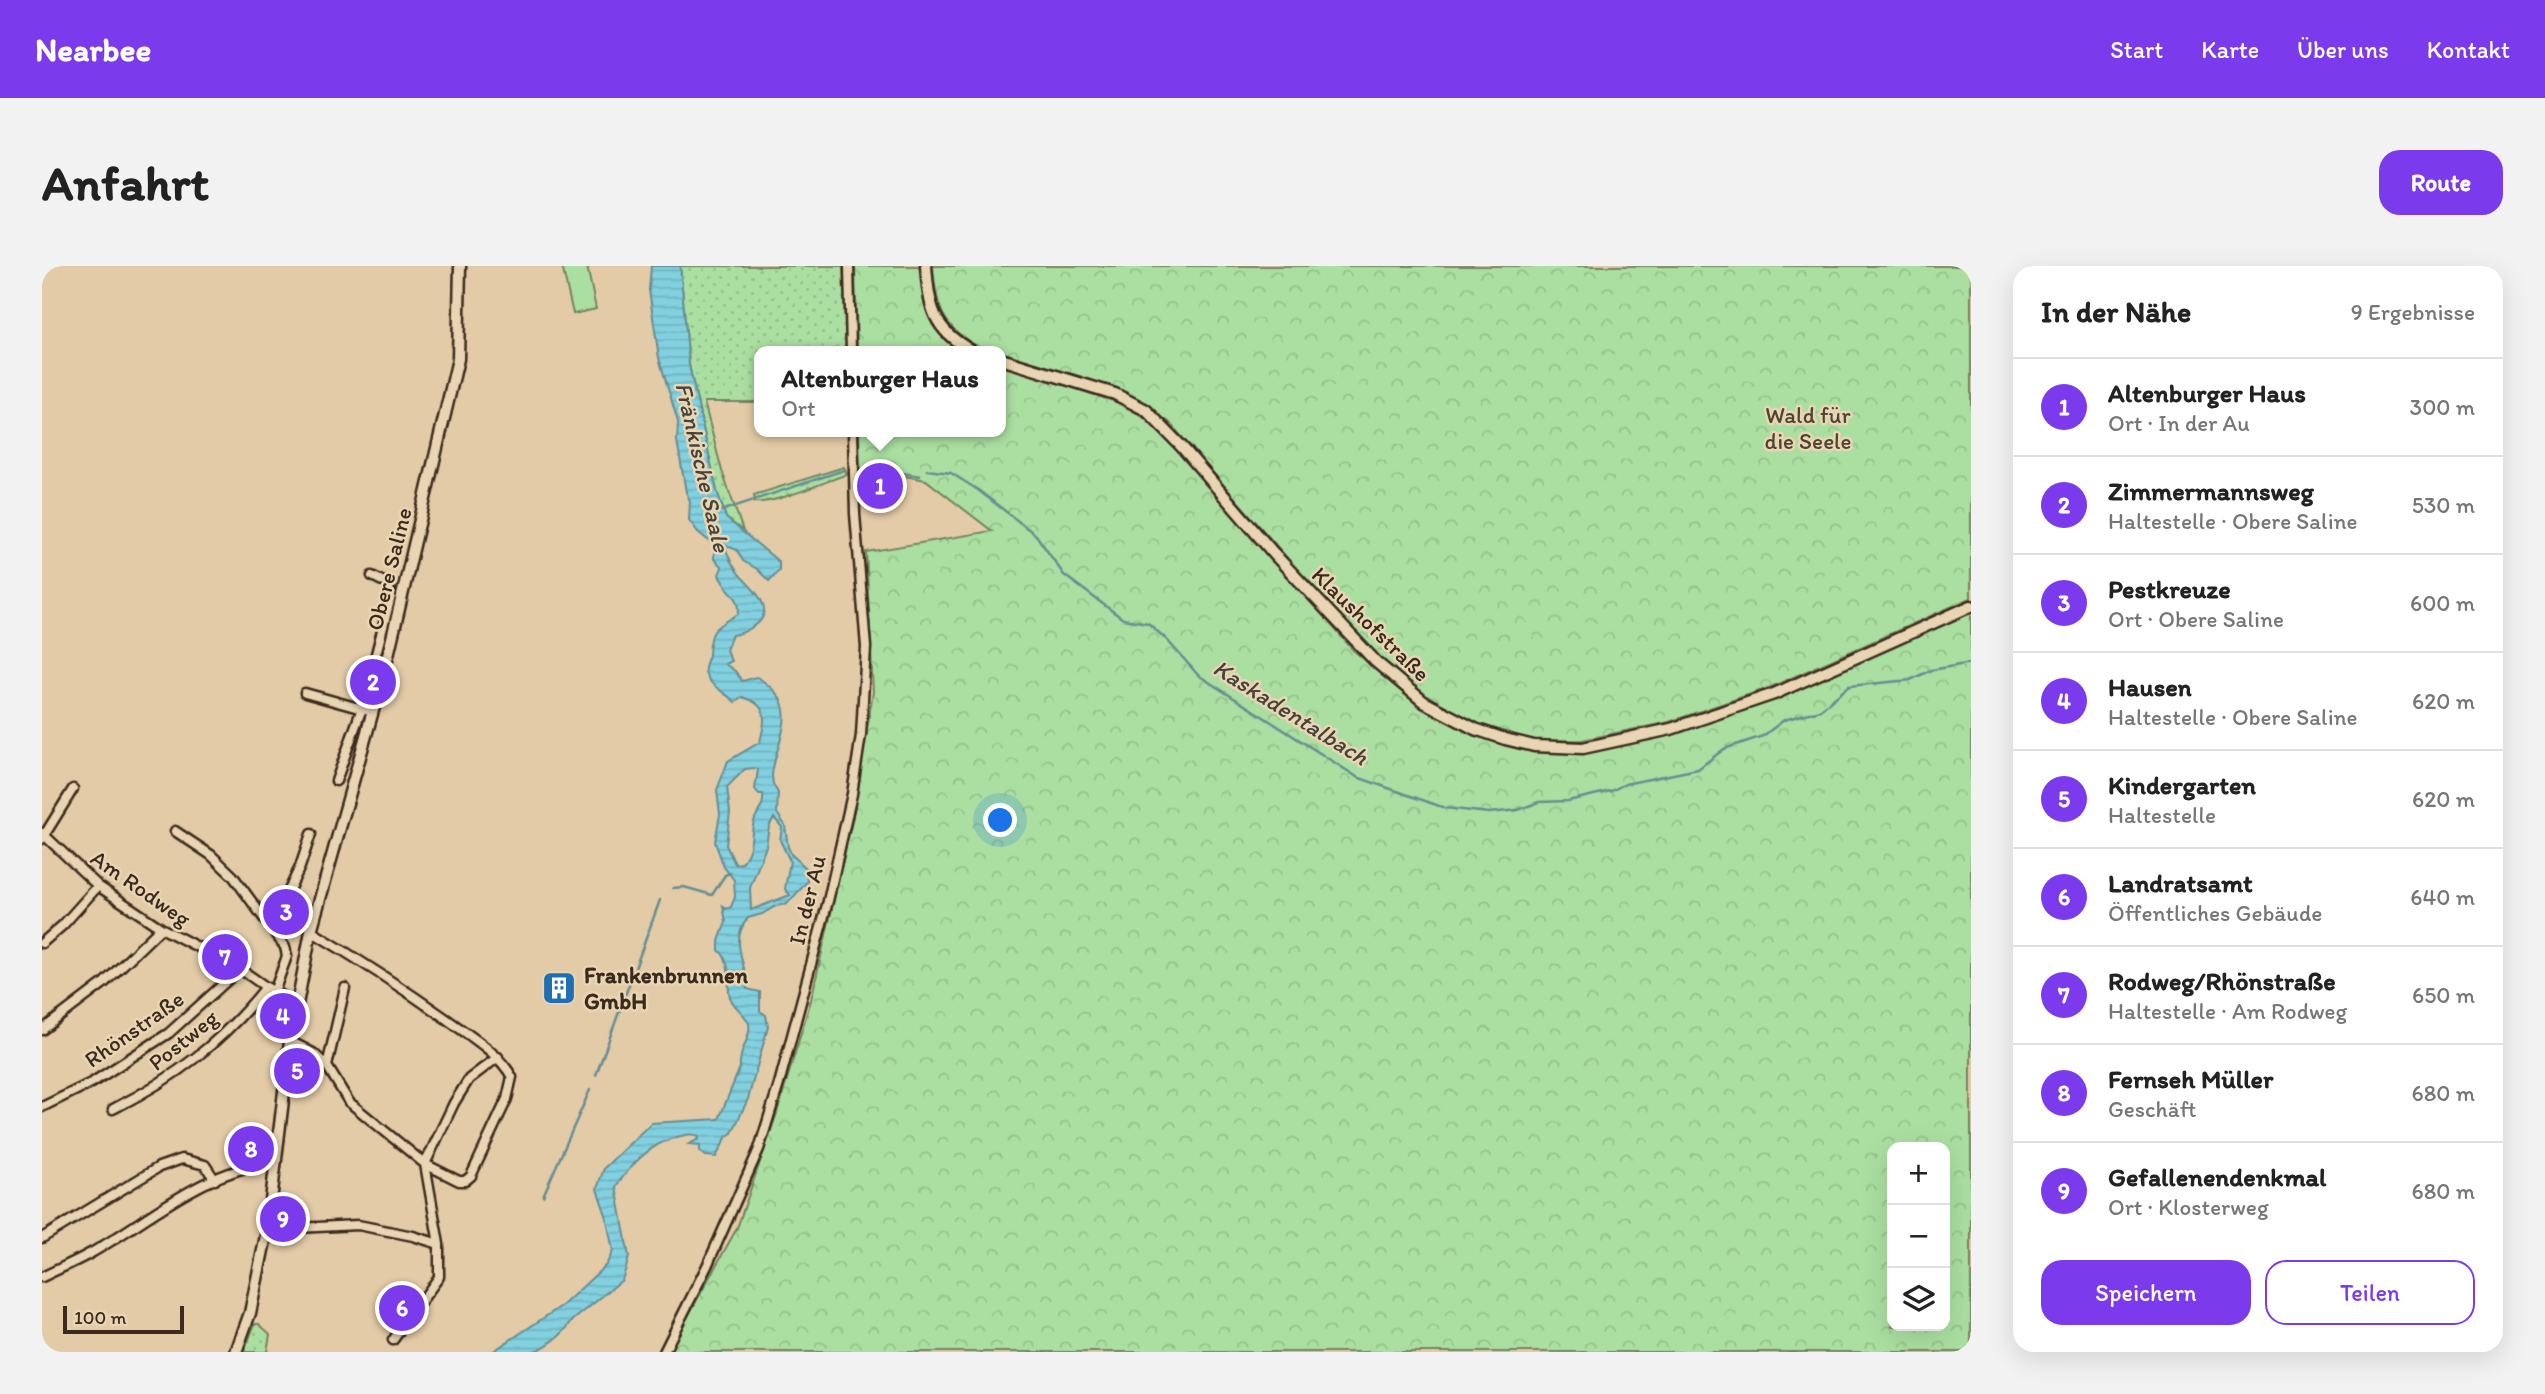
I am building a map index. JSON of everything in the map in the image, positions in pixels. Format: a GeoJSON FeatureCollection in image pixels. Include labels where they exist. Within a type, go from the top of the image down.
{"type":"FeatureCollection","features":[{"type":"Feature","properties":{"kind":"main road","name":"Obere Saline"},"geometry":{"type":"LineString","coordinates":[[236,1352],[250,1313],[268,1226],[290,1041],[312,931],[372,712],[458,359],[460,266]]}},
{"type":"Feature","properties":{"kind":"main road"},"geometry":{"type":"LineString","coordinates":[[926,266],[928,300],[940,325],[953,340],[963,346]]}},
{"type":"Feature","properties":{"kind":"main road","name":"Klaushofstraße"},"geometry":{"type":"LineString","coordinates":[[1006,361],[1115,394],[1146,410],[1182,447],[1275,555],[1376,662],[1424,702],[1475,729],[1505,739],[1534,746],[1583,748],[1671,729],[1774,694],[1971,606]]}},
{"type":"Feature","properties":{"kind":"street"},"geometry":{"type":"LineString","coordinates":[[849,266],[851,346]]}},
{"type":"Feature","properties":{"kind":"street","name":"In der Au"},"geometry":{"type":"LineString","coordinates":[[664,1352],[707,1266],[759,1149],[828,901],[852,794],[861,735],[866,648],[855,514],[853,437]]}},
{"type":"Feature","properties":{"kind":"street","name":"Obere Saline"},"geometry":{"type":"LineString","coordinates":[[336,781],[362,708],[391,596],[388,584],[372,576]]}},
{"type":"Feature","properties":{"kind":"street"},"geometry":{"type":"LineString","coordinates":[[305,693],[372,712]]}},
{"type":"Feature","properties":{"kind":"street","name":"Am Rodweg"},"geometry":{"type":"LineString","coordinates":[[73,789],[43,836],[98,886],[161,928],[240,969],[270,990],[296,1003]]}},
{"type":"Feature","properties":{"kind":"street"},"geometry":{"type":"LineString","coordinates":[[175,831],[211,855],[233,876],[285,947],[287,956],[270,990]]}},
{"type":"Feature","properties":{"kind":"street"},"geometry":{"type":"LineString","coordinates":[[271,928],[300,867],[311,834]]}},
{"type":"Feature","properties":{"kind":"street"},"geometry":{"type":"LineString","coordinates":[[42,943],[63,925],[98,886]]}},
{"type":"Feature","properties":{"kind":"street"},"geometry":{"type":"LineString","coordinates":[[42,1030],[104,983],[161,928]]}},
{"type":"Feature","properties":{"kind":"street"},"geometry":{"type":"LineString","coordinates":[[290,1041],[313,1053],[327,1066],[349,1102],[425,1164],[459,1181],[465,1181],[471,1176],[508,1099],[512,1077],[498,1057],[366,964],[312,931]]}},
{"type":"Feature","properties":{"kind":"street","name":"Rhönstraße"},"geometry":{"type":"LineString","coordinates":[[42,1107],[93,1082],[169,1033],[240,969]]}},
{"type":"Feature","properties":{"kind":"street"},"geometry":{"type":"LineString","coordinates":[[327,1066],[345,988]]}},
{"type":"Feature","properties":{"kind":"street","name":"Postweg"},"geometry":{"type":"LineString","coordinates":[[113,1109],[156,1087],[190,1063],[270,990]]}},
{"type":"Feature","properties":{"kind":"street"},"geometry":{"type":"LineString","coordinates":[[393,1340],[439,1277],[439,1244],[425,1164],[454,1103],[469,1079],[498,1057]]}},
{"type":"Feature","properties":{"kind":"street"},"geometry":{"type":"LineString","coordinates":[[42,1238],[159,1167],[182,1159],[205,1165],[215,1180]]}},
{"type":"Feature","properties":{"kind":"street"},"geometry":{"type":"LineString","coordinates":[[42,1277],[91,1253],[154,1212],[215,1180],[256,1164],[275,1164]]}},
{"type":"Feature","properties":{"kind":"street"},"geometry":{"type":"LineString","coordinates":[[268,1226],[290,1229],[358,1225],[439,1244]]}},
{"type":"Feature","properties":{"kind":"green space"},"geometry":{"type":"Polygon","coordinates":[[[562,266],[587,266],[596,309],[573,314],[562,266]]]}},
{"type":"Feature","properties":{"kind":"green space"},"geometry":{"type":"Polygon","coordinates":[[[680,266],[843,266],[846,346],[754,346],[754,402],[704,402],[722,471],[743,531],[726,518],[717,491],[689,365],[680,266]]]}},
{"type":"Feature","properties":{"kind":"green space"},"geometry":{"type":"Polygon","coordinates":[[[855,266],[922,266],[931,315],[943,335],[956,346],[857,346],[855,266]]]}},
{"type":"Feature","properties":{"kind":"green space","name":"Wald für die Seele"},"geometry":{"type":"Polygon","coordinates":[[[933,266],[1971,266],[1971,598],[1771,687],[1669,722],[1582,740],[1535,741],[1479,724],[1427,697],[1360,642],[1169,422],[1128,394],[1006,355],[1006,346],[975,345],[947,321],[936,291],[933,266]]]}},
{"type":"Feature","properties":{"kind":"green space"},"geometry":{"type":"Polygon","coordinates":[[[1006,367],[1123,404],[1162,430],[1353,650],[1421,706],[1475,734],[1533,752],[1583,751],[1672,732],[1971,610],[1971,1352],[668,1352],[737,1228],[776,1116],[811,1000],[852,821],[873,692],[866,552],[992,531],[926,480],[860,468],[859,437],[1006,437],[1006,367]]]}},
{"type":"Feature","properties":{"kind":"green space"},"geometry":{"type":"Polygon","coordinates":[[[844,467],[847,474],[786,496],[755,502],[754,495],[844,467]]]}},
{"type":"Feature","properties":{"kind":"green space"},"geometry":{"type":"Polygon","coordinates":[[[255,1324],[259,1324],[270,1334],[267,1352],[244,1352],[255,1324]]]}},
{"type":"Feature","properties":{"kind":"water","name":"Fränkische Saale"},"geometry":{"type":"Polygon","coordinates":[[[651,266],[680,266],[689,365],[717,491],[726,518],[779,562],[779,570],[769,581],[757,569],[743,561],[737,550],[725,545],[735,568],[760,598],[764,611],[757,624],[732,635],[726,650],[731,661],[725,664],[735,671],[742,681],[757,677],[779,697],[783,707],[785,718],[774,763],[773,784],[778,793],[777,813],[785,825],[788,847],[791,854],[806,868],[807,882],[787,904],[748,918],[740,931],[739,944],[747,989],[760,992],[760,1011],[766,1015],[768,1027],[748,1099],[732,1133],[727,1136],[716,1157],[706,1156],[700,1151],[700,1145],[689,1144],[699,1139],[699,1136],[691,1134],[658,1144],[643,1156],[616,1186],[629,1257],[622,1280],[542,1348],[531,1352],[492,1352],[563,1305],[606,1265],[613,1251],[606,1215],[597,1189],[604,1168],[651,1123],[719,1119],[740,1067],[749,1029],[747,1020],[730,997],[727,964],[719,950],[719,941],[726,922],[723,906],[726,909],[731,907],[735,897],[734,880],[724,867],[715,842],[720,814],[717,790],[728,761],[760,742],[764,719],[757,704],[742,697],[735,702],[713,685],[705,671],[713,633],[738,614],[739,608],[719,575],[722,567],[714,559],[714,545],[698,532],[689,520],[690,501],[677,441],[678,422],[659,358],[649,290],[651,266]],[[745,769],[727,787],[730,812],[726,845],[735,864],[742,863],[748,853],[754,821],[763,803],[763,794],[759,794],[755,789],[758,770],[745,769]],[[774,818],[769,826],[766,846],[750,888],[751,910],[790,895],[785,889],[790,861],[780,840],[782,827],[774,818]]]}},
{"type":"Feature","properties":{"kind":"waterway","name":"Kaskadentalbach"},"geometry":{"type":"LineString","coordinates":[[874,468],[920,476]]}},
{"type":"Feature","properties":{"kind":"waterway","name":"Kaskadentalbach"},"geometry":{"type":"LineString","coordinates":[[721,511],[844,470]]}},
{"type":"Feature","properties":{"kind":"waterway","name":"Kaskadentalbach"},"geometry":{"type":"LineString","coordinates":[[927,470],[951,473],[978,490],[1036,535],[1064,575],[1123,619],[1148,623],[1198,675],[1357,777],[1445,808],[1489,813],[1518,810],[1539,802],[1568,801],[1611,791],[1625,784],[1698,769],[1724,749],[1763,736],[1784,720],[1820,710],[1849,686],[1910,680],[1931,670],[1971,663]]}},
{"type":"Feature","properties":{"kind":"waterway"},"geometry":{"type":"LineString","coordinates":[[673,888],[684,887],[712,895],[725,875],[730,873]]}},
{"type":"Feature","properties":{"kind":"waterway"},"geometry":{"type":"LineString","coordinates":[[596,1075],[660,900]]}},
{"type":"Feature","properties":{"kind":"waterway"},"geometry":{"type":"LineString","coordinates":[[543,1196],[590,1090]]}},
{"type":"Feature","properties":{"kind":"place","name":"Altenburger Haus"},"geometry":{"type":"Point","coordinates":[880,486]}},
{"type":"Feature","properties":{"kind":"place","name":"Zimmermannsweg"},"geometry":{"type":"Point","coordinates":[373,682]}},
{"type":"Feature","properties":{"kind":"place","name":"Pestkreuze"},"geometry":{"type":"Point","coordinates":[286,912]}},
{"type":"Feature","properties":{"kind":"place","name":"Rodweg/Rhönstraße"},"geometry":{"type":"Point","coordinates":[225,957]}},
{"type":"Feature","properties":{"kind":"place","name":"Frankenbrunnen GmbH"},"geometry":{"type":"Point","coordinates":[559,988]}},
{"type":"Feature","properties":{"kind":"place","name":"Hausen"},"geometry":{"type":"Point","coordinates":[283,1016]}},
{"type":"Feature","properties":{"kind":"place","name":"Kindergarten"},"geometry":{"type":"Point","coordinates":[297,1071]}},
{"type":"Feature","properties":{"kind":"place","name":"Fernseh Müller"},"geometry":{"type":"Point","coordinates":[251,1149]}},
{"type":"Feature","properties":{"kind":"place","name":"Gefallenendenkmal"},"geometry":{"type":"Point","coordinates":[283,1219]}},
{"type":"Feature","properties":{"kind":"place","name":"Landratsamt"},"geometry":{"type":"Point","coordinates":[402,1308]}}]}
